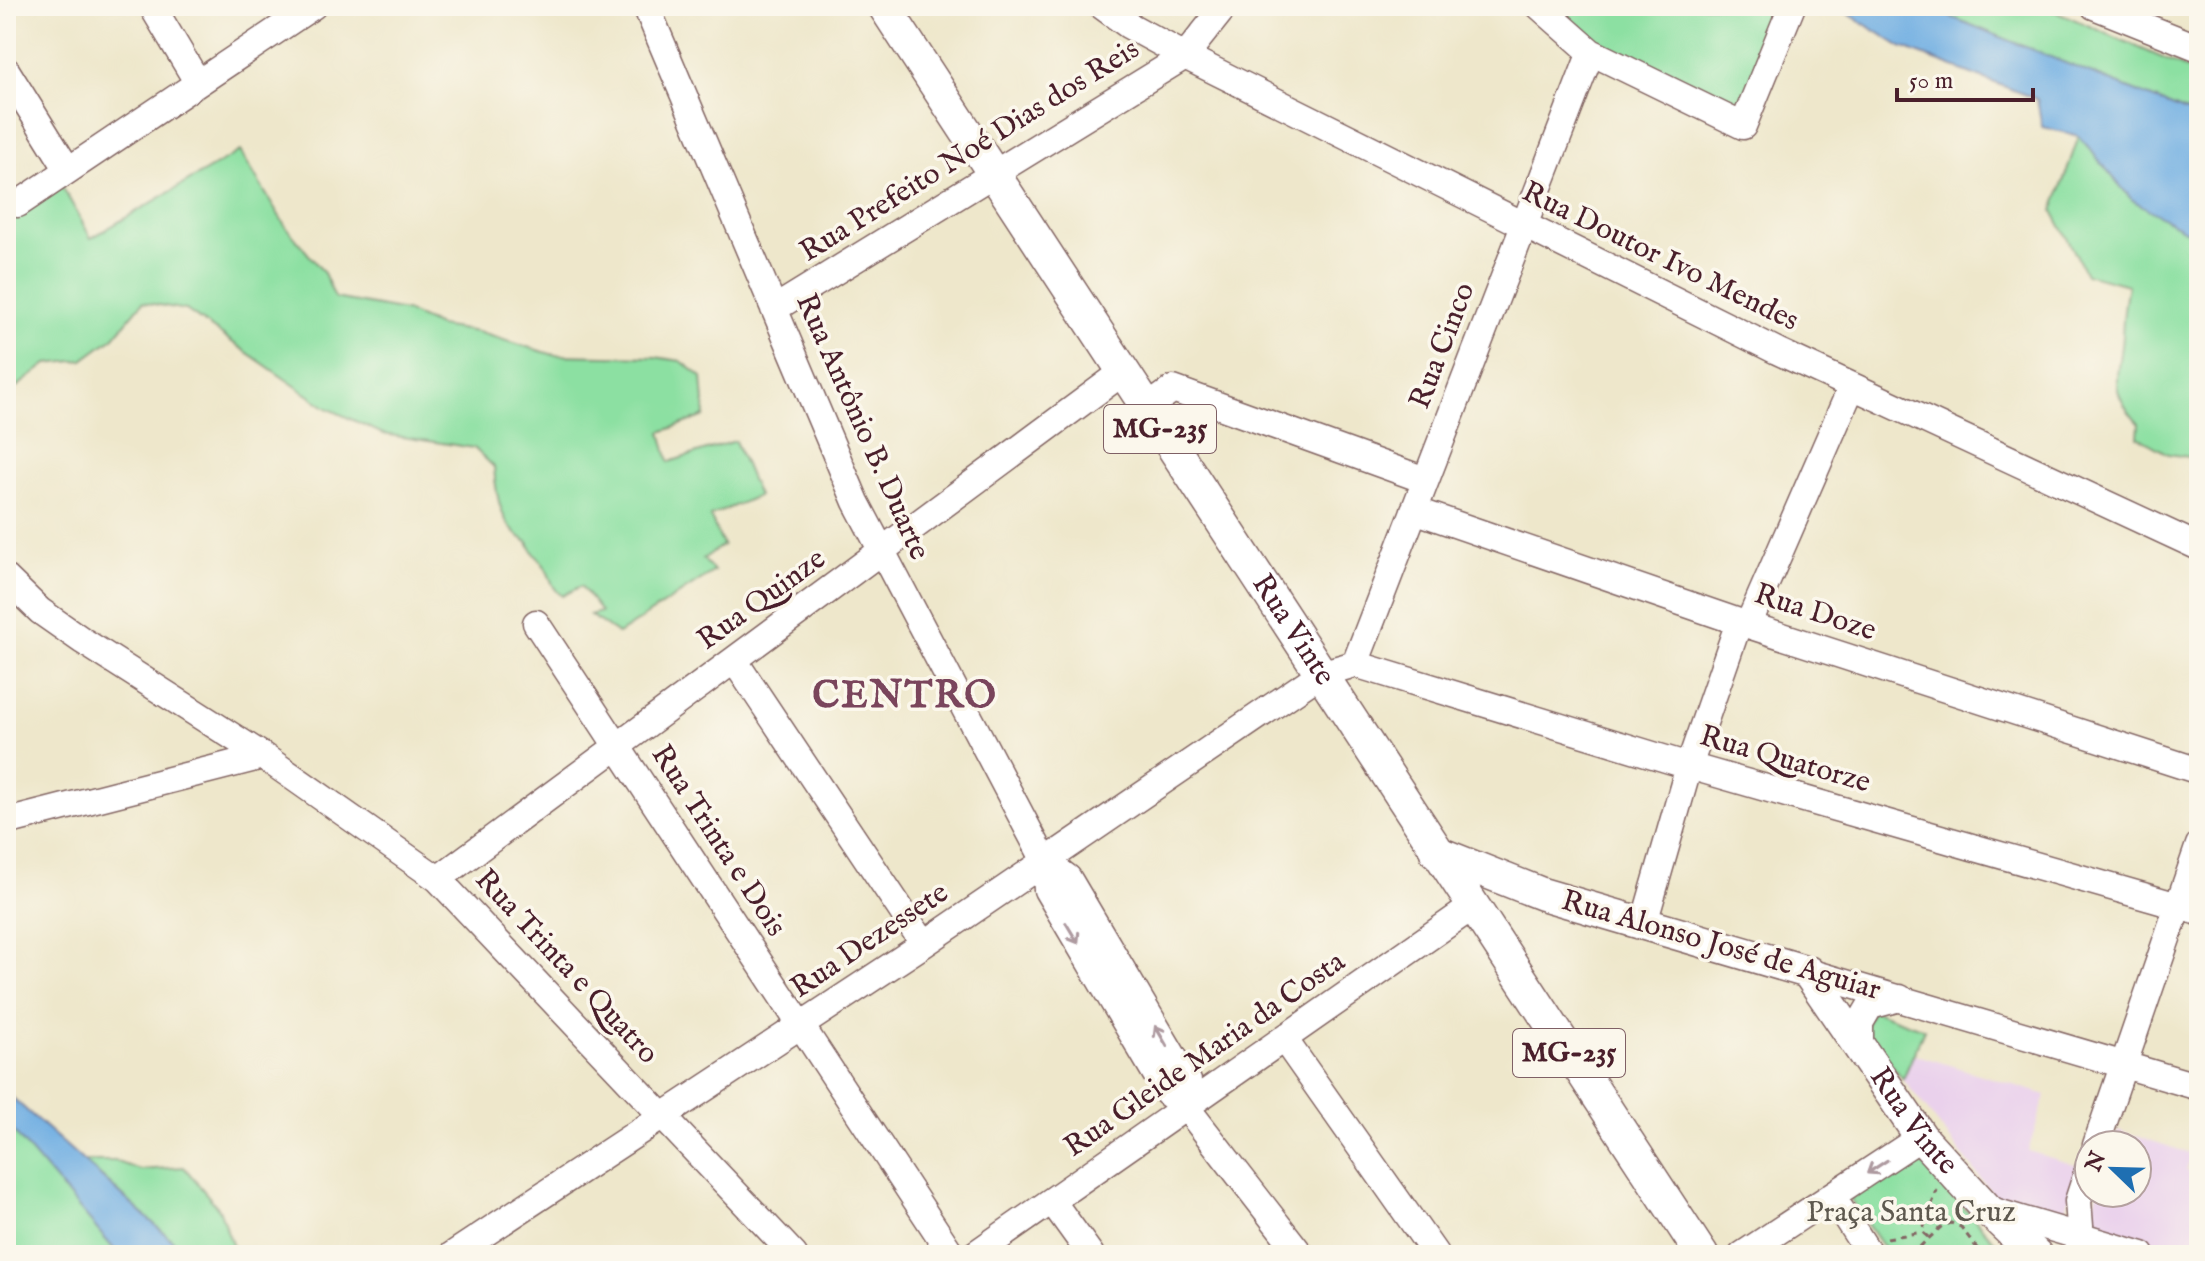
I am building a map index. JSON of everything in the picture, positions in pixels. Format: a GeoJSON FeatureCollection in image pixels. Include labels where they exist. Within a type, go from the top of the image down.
{"type":"FeatureCollection","features":[{"type":"Feature","properties":{"kind":"main road","name":"Rua Vinte"},"geometry":{"type":"LineString","coordinates":[[884,6],[1702,1255]]}},
{"type":"Feature","properties":{"kind":"main road"},"geometry":{"type":"LineString","coordinates":[[1436,852],[1542,894]]}},
{"type":"Feature","properties":{"kind":"main road"},"geometry":{"type":"LineString","coordinates":[[1472,907],[1506,896],[1542,894]]}},
{"type":"Feature","properties":{"kind":"main road","name":"Rua Alonso José de Aguiar"},"geometry":{"type":"LineString","coordinates":[[1542,894],[1808,972]]}},
{"type":"Feature","properties":{"kind":"main road","name":"Rua Vinte"},"geometry":{"type":"LineString","coordinates":[[1808,972],[1921,1137],[1987,1209],[2036,1255]]}},
{"type":"Feature","properties":{"kind":"street"},"geometry":{"type":"LineString","coordinates":[[152,6],[198,83]]}},
{"type":"Feature","properties":{"kind":"street"},"geometry":{"type":"LineString","coordinates":[[18,204],[313,6]]}},
{"type":"Feature","properties":{"kind":"street","name":"Rua Antônio B. Duarte"},"geometry":{"type":"LineString","coordinates":[[646,6],[880,552],[1045,861],[1068,878],[1188,1081],[1186,1107]]}},
{"type":"Feature","properties":{"kind":"street","name":"Rua Doutor Ivo Mendes"},"geometry":{"type":"LineString","coordinates":[[1102,6],[1128,25],[1185,56],[1524,225],[1852,386],[2199,547]]}},
{"type":"Feature","properties":{"kind":"street","name":"Rua Prefeito Noé Dias dos Reis"},"geometry":{"type":"LineString","coordinates":[[774,309],[1185,56],[1225,6]]}},
{"type":"Feature","properties":{"kind":"street"},"geometry":{"type":"LineString","coordinates":[[1539,6],[1591,52],[1743,126],[1792,6]]}},
{"type":"Feature","properties":{"kind":"street"},"geometry":{"type":"LineString","coordinates":[[2094,6],[2122,11],[2199,48]]}},
{"type":"Feature","properties":{"kind":"street","name":"Rua Cinco"},"geometry":{"type":"LineString","coordinates":[[1355,664],[1591,52]]}},
{"type":"Feature","properties":{"kind":"street"},"geometry":{"type":"LineString","coordinates":[[6,70],[68,170]]}},
{"type":"Feature","properties":{"kind":"street","name":"Rua Quinze"},"geometry":{"type":"LineString","coordinates":[[438,879],[1123,372]]}},
{"type":"Feature","properties":{"kind":"street"},"geometry":{"type":"LineString","coordinates":[[1644,923],[1689,766],[1744,624],[1852,386]]}},
{"type":"Feature","properties":{"kind":"street"},"geometry":{"type":"LineString","coordinates":[[1147,408],[1173,389],[1425,480]]}},
{"type":"Feature","properties":{"kind":"street","name":"Rua Doze"},"geometry":{"type":"LineString","coordinates":[[1414,510],[1744,624],[2199,771]]}},
{"type":"Feature","properties":{"kind":"street","name":"Rua Trinta e Quatro"},"geometry":{"type":"LineString","coordinates":[[6,578],[40,611],[83,641],[263,756],[438,879],[794,1255]]}},
{"type":"Feature","properties":{"kind":"street","name":"Rua Trinta e Dois"},"geometry":{"type":"LineString","coordinates":[[536,623],[952,1255]]}},
{"type":"Feature","properties":{"kind":"street"},"geometry":{"type":"LineString","coordinates":[[734,660],[924,944]]}},
{"type":"Feature","properties":{"kind":"street","name":"Rua Dezessete"},"geometry":{"type":"LineString","coordinates":[[452,1255],[924,944],[1320,674],[1355,664]]}},
{"type":"Feature","properties":{"kind":"street","name":"Rua Quatorze"},"geometry":{"type":"LineString","coordinates":[[1355,664],[1689,766],[2189,909]]}},
{"type":"Feature","properties":{"kind":"street"},"geometry":{"type":"LineString","coordinates":[[6,822],[263,756]]}},
{"type":"Feature","properties":{"kind":"street"},"geometry":{"type":"LineString","coordinates":[[2102,1129],[2125,1063],[2189,909],[2199,845]]}},
{"type":"Feature","properties":{"kind":"street","name":"Rua Gleide Maria da Costa"},"geometry":{"type":"LineString","coordinates":[[974,1255],[1472,907]]}},
{"type":"Feature","properties":{"kind":"street","name":"Rua Alonso José de Aguiar"},"geometry":{"type":"LineString","coordinates":[[1808,972],[2199,1087]]}},
{"type":"Feature","properties":{"kind":"street","name":"Rua Alonso José de Aguiar"},"geometry":{"type":"LineString","coordinates":[[1860,1044],[1860,1023],[1870,1006],[1900,998]]}},
{"type":"Feature","properties":{"kind":"street"},"geometry":{"type":"LineString","coordinates":[[1284,1039],[1436,1255]]}},
{"type":"Feature","properties":{"kind":"street"},"geometry":{"type":"LineString","coordinates":[[1186,1107],[1301,1255]]}},
{"type":"Feature","properties":{"kind":"street"},"geometry":{"type":"LineString","coordinates":[[1742,1255],[1921,1137]]}},
{"type":"Feature","properties":{"kind":"street"},"geometry":{"type":"LineString","coordinates":[[1832,1196],[1875,1247]]}},
{"type":"Feature","properties":{"kind":"street"},"geometry":{"type":"LineString","coordinates":[[1052,1201],[1091,1255]]}},
{"type":"Feature","properties":{"kind":"street"},"geometry":{"type":"LineString","coordinates":[[1987,1209],[2081,1245],[2142,1255]]}},
{"type":"Feature","properties":{"kind":"street"},"geometry":{"type":"LineString","coordinates":[[2079,1209],[2081,1245]]}},
{"type":"Feature","properties":{"kind":"path"},"geometry":{"type":"LineString","coordinates":[[1922,1232],[1939,1185]]}},
{"type":"Feature","properties":{"kind":"path"},"geometry":{"type":"LineString","coordinates":[[1911,1255],[1946,1224],[1957,1224],[1982,1255]]}},
{"type":"Feature","properties":{"kind":"path"},"geometry":{"type":"LineString","coordinates":[[1922,1232],[1928,1237]]}},
{"type":"Feature","properties":{"kind":"path"},"geometry":{"type":"LineString","coordinates":[[1875,1247],[1922,1232]]}},
{"type":"Feature","properties":{"kind":"shaded area"},"geometry":{"type":"Polygon","coordinates":[[[1914,1054],[2046,1095],[2028,1151],[2073,1164],[2073,1186],[2063,1218],[1999,1202],[1903,1079],[1914,1054]]]}},
{"type":"Feature","properties":{"kind":"shaded area"},"geometry":{"type":"Polygon","coordinates":[[[2153,1141],[2192,1154],[2186,1171],[2199,1175],[2199,1255],[2089,1222],[2093,1209],[2153,1209],[2153,1141]]]}},
{"type":"Feature","properties":{"kind":"green space"},"geometry":{"type":"Polygon","coordinates":[[[1551,6],[1791,6],[1740,117],[1599,48],[1551,6]]]}},
{"type":"Feature","properties":{"kind":"green space"},"geometry":{"type":"Polygon","coordinates":[[[1924,6],[2044,6],[2199,74],[2199,117],[1924,6]]]}},
{"type":"Feature","properties":{"kind":"green space"},"geometry":{"type":"Polygon","coordinates":[[[2079,136],[2185,230],[2199,233],[2199,455],[2196,458],[2168,454],[2138,437],[2139,424],[2118,391],[2117,372],[2128,285],[2086,274],[2053,211],[2079,136]]]}},
{"type":"Feature","properties":{"kind":"green space"},"geometry":{"type":"Polygon","coordinates":[[[240,151],[286,227],[324,273],[335,298],[405,311],[439,326],[477,332],[554,355],[655,357],[681,361],[702,377],[705,416],[661,432],[669,462],[735,441],[758,496],[710,516],[723,545],[703,559],[714,571],[618,634],[590,615],[601,612],[581,586],[562,596],[555,589],[544,565],[528,542],[506,520],[496,489],[494,467],[474,448],[383,434],[327,408],[186,310],[143,302],[114,337],[83,360],[47,364],[6,395],[6,217],[18,204],[57,177],[91,238],[240,151]]]}},
{"type":"Feature","properties":{"kind":"green space"},"geometry":{"type":"Polygon","coordinates":[[[1872,1010],[1924,1029],[1903,1079],[1864,1029],[1872,1010]]]}},
{"type":"Feature","properties":{"kind":"green space"},"geometry":{"type":"Polygon","coordinates":[[[6,1123],[11,1126],[119,1255],[6,1255],[6,1123]]]}},
{"type":"Feature","properties":{"kind":"green space","name":"Praça Santa Cruz"},"geometry":{"type":"Polygon","coordinates":[[[1914,1154],[2008,1255],[1888,1255],[1850,1199],[1914,1154]]]}},
{"type":"Feature","properties":{"kind":"green space"},"geometry":{"type":"Polygon","coordinates":[[[84,1161],[115,1161],[140,1170],[184,1167],[219,1209],[236,1255],[183,1255],[173,1241],[84,1161]]]}},
{"type":"Feature","properties":{"kind":"water"},"geometry":{"type":"Polygon","coordinates":[[[1836,6],[1924,6],[2199,117],[2199,233],[2185,230],[2132,200],[2079,136],[2042,127],[2037,99],[1901,47],[1836,6]]]}},
{"type":"Feature","properties":{"kind":"water"},"geometry":{"type":"Polygon","coordinates":[[[6,1092],[173,1241],[183,1255],[119,1255],[6,1123],[6,1092]]]}},
{"type":"Feature","properties":{"kind":"district","name":"CENTRO"},"geometry":{"type":"Point","coordinates":[905,697]}}]}
